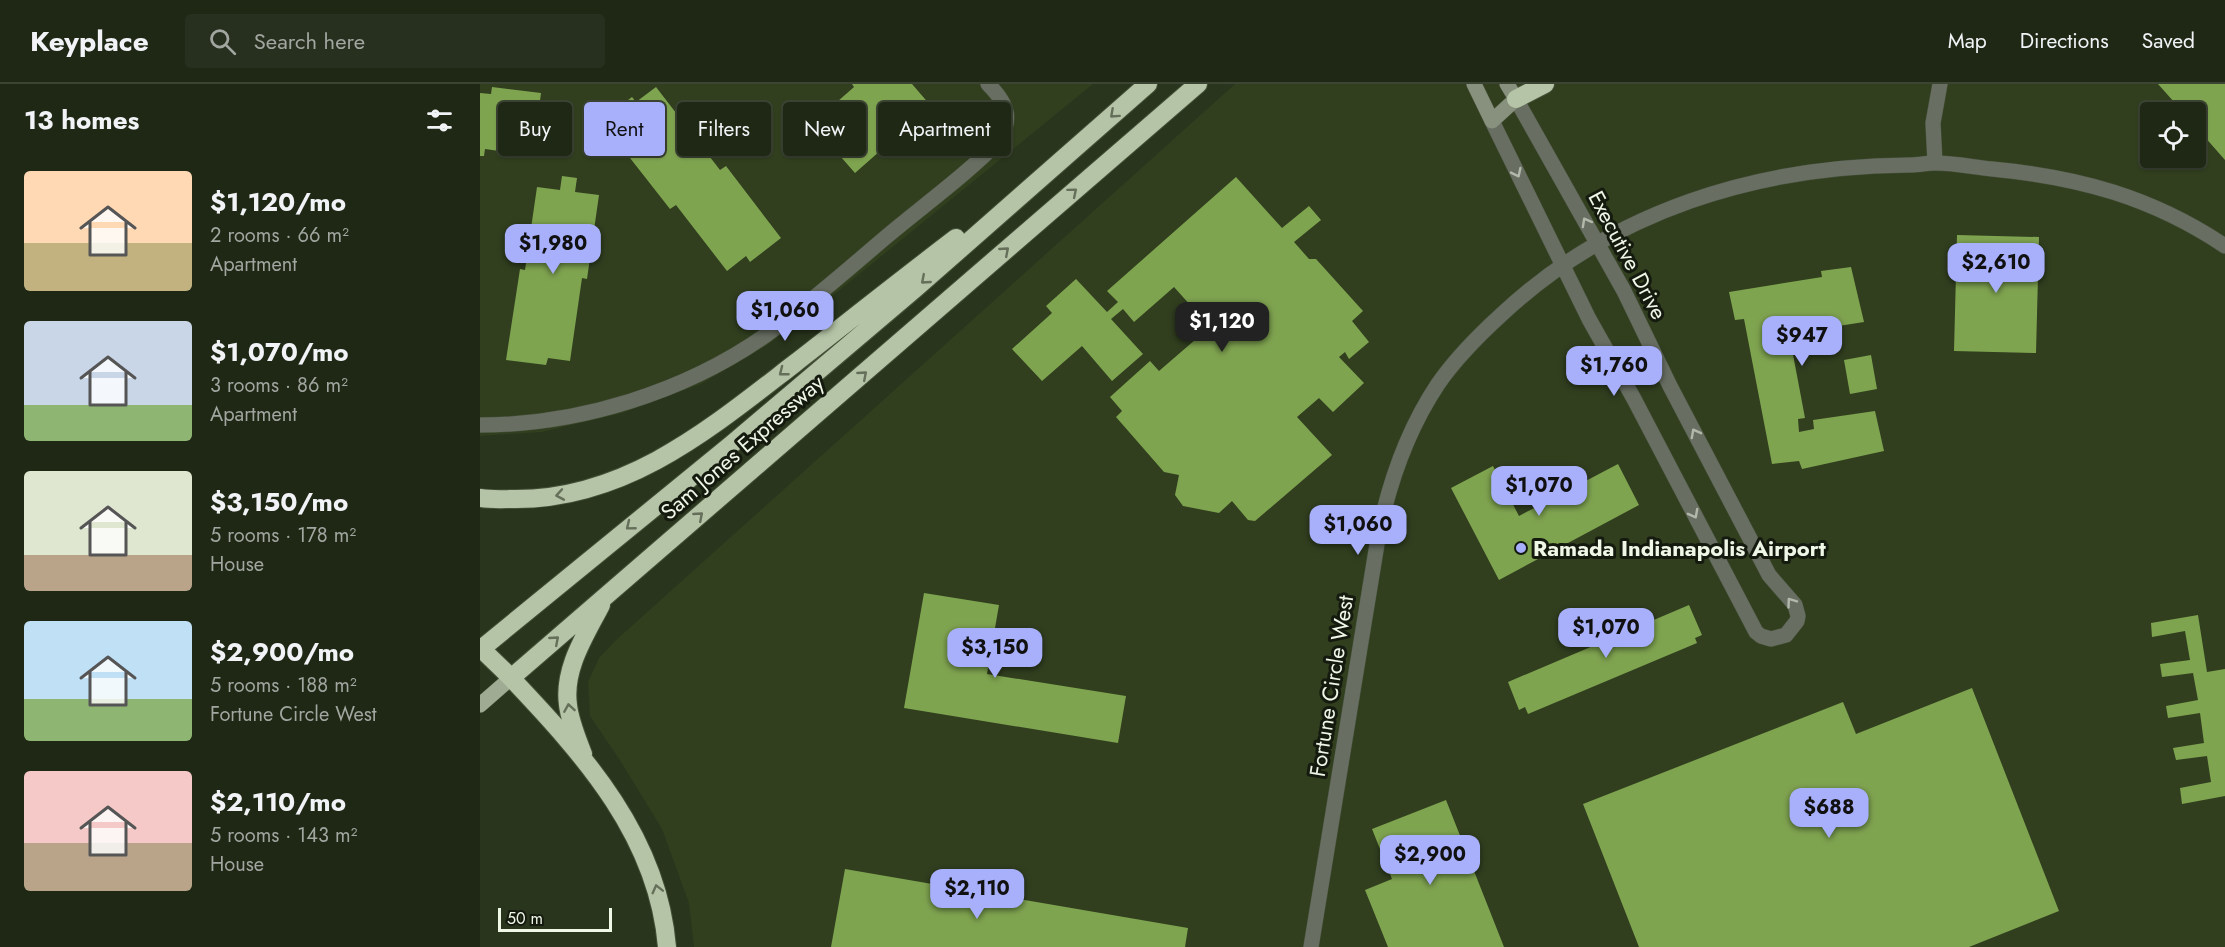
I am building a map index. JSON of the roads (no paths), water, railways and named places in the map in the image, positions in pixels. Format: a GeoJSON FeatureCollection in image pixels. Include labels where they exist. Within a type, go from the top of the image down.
{"type":"FeatureCollection","features":[{"type":"Feature","properties":{"kind":"highway","name":"Sam Jones Expressway"},"geometry":{"type":"LineString","coordinates":[[480,648],[732,444],[916,288],[1148,84]]}},
{"type":"Feature","properties":{"kind":"highway","name":"Sam Jones Expressway"},"geometry":{"type":"LineString","coordinates":[[511,678],[1198,84]]}},
{"type":"Feature","properties":{"kind":"highway"},"geometry":{"type":"LineString","coordinates":[[1512,92],[1545,84]]}},
{"type":"Feature","properties":{"kind":"highway"},"geometry":{"type":"LineString","coordinates":[[480,498],[541,499],[581,492],[617,480],[663,458],[712,426],[1080,145]]}},
{"type":"Feature","properties":{"kind":"highway"},"geometry":{"type":"LineString","coordinates":[[587,764],[572,725],[567,704],[568,681],[580,646],[607,595]]}},
{"type":"Feature","properties":{"kind":"highway"},"geometry":{"type":"LineString","coordinates":[[480,648],[511,678],[587,764],[617,805],[638,842],[654,879],[661,905],[667,947]]}},
{"type":"Feature","properties":{"kind":"main road","name":"Sam Jones Expressway"},"geometry":{"type":"LineString","coordinates":[[480,705],[511,678]]}},
{"type":"Feature","properties":{"kind":"street"},"geometry":{"type":"LineString","coordinates":[[480,425],[537,421],[620,404],[673,385],[741,352],[806,305],[993,148],[1000,140],[1007,121],[1006,107],[1001,97],[988,84]]}},
{"type":"Feature","properties":{"kind":"street","name":"Executive Drive"},"geometry":{"type":"LineString","coordinates":[[1474,84],[1589,320],[1634,399],[1756,632],[1771,639],[1786,634],[1797,621],[1795,605],[1769,575],[1670,386],[1632,306],[1512,92]]}},
{"type":"Feature","properties":{"kind":"street"},"geometry":{"type":"LineString","coordinates":[[1935,163],[1933,123],[1940,84]]}},
{"type":"Feature","properties":{"kind":"street"},"geometry":{"type":"LineString","coordinates":[[1492,121],[1512,92]]}},
{"type":"Feature","properties":{"kind":"street","name":"Fortune Circle West"},"geometry":{"type":"LineString","coordinates":[[1311,947],[1379,532],[1394,473],[1417,420],[1447,372],[1491,324],[1542,278],[1597,243],[1704,195],[1755,181],[1838,168],[1935,163],[2038,173],[2122,193],[2178,218],[2225,246]]}},
{"type":"Feature","properties":{"kind":"place","name":"Ramada Indianapolis Airport"},"geometry":{"type":"Point","coordinates":[1521,548]}}]}
